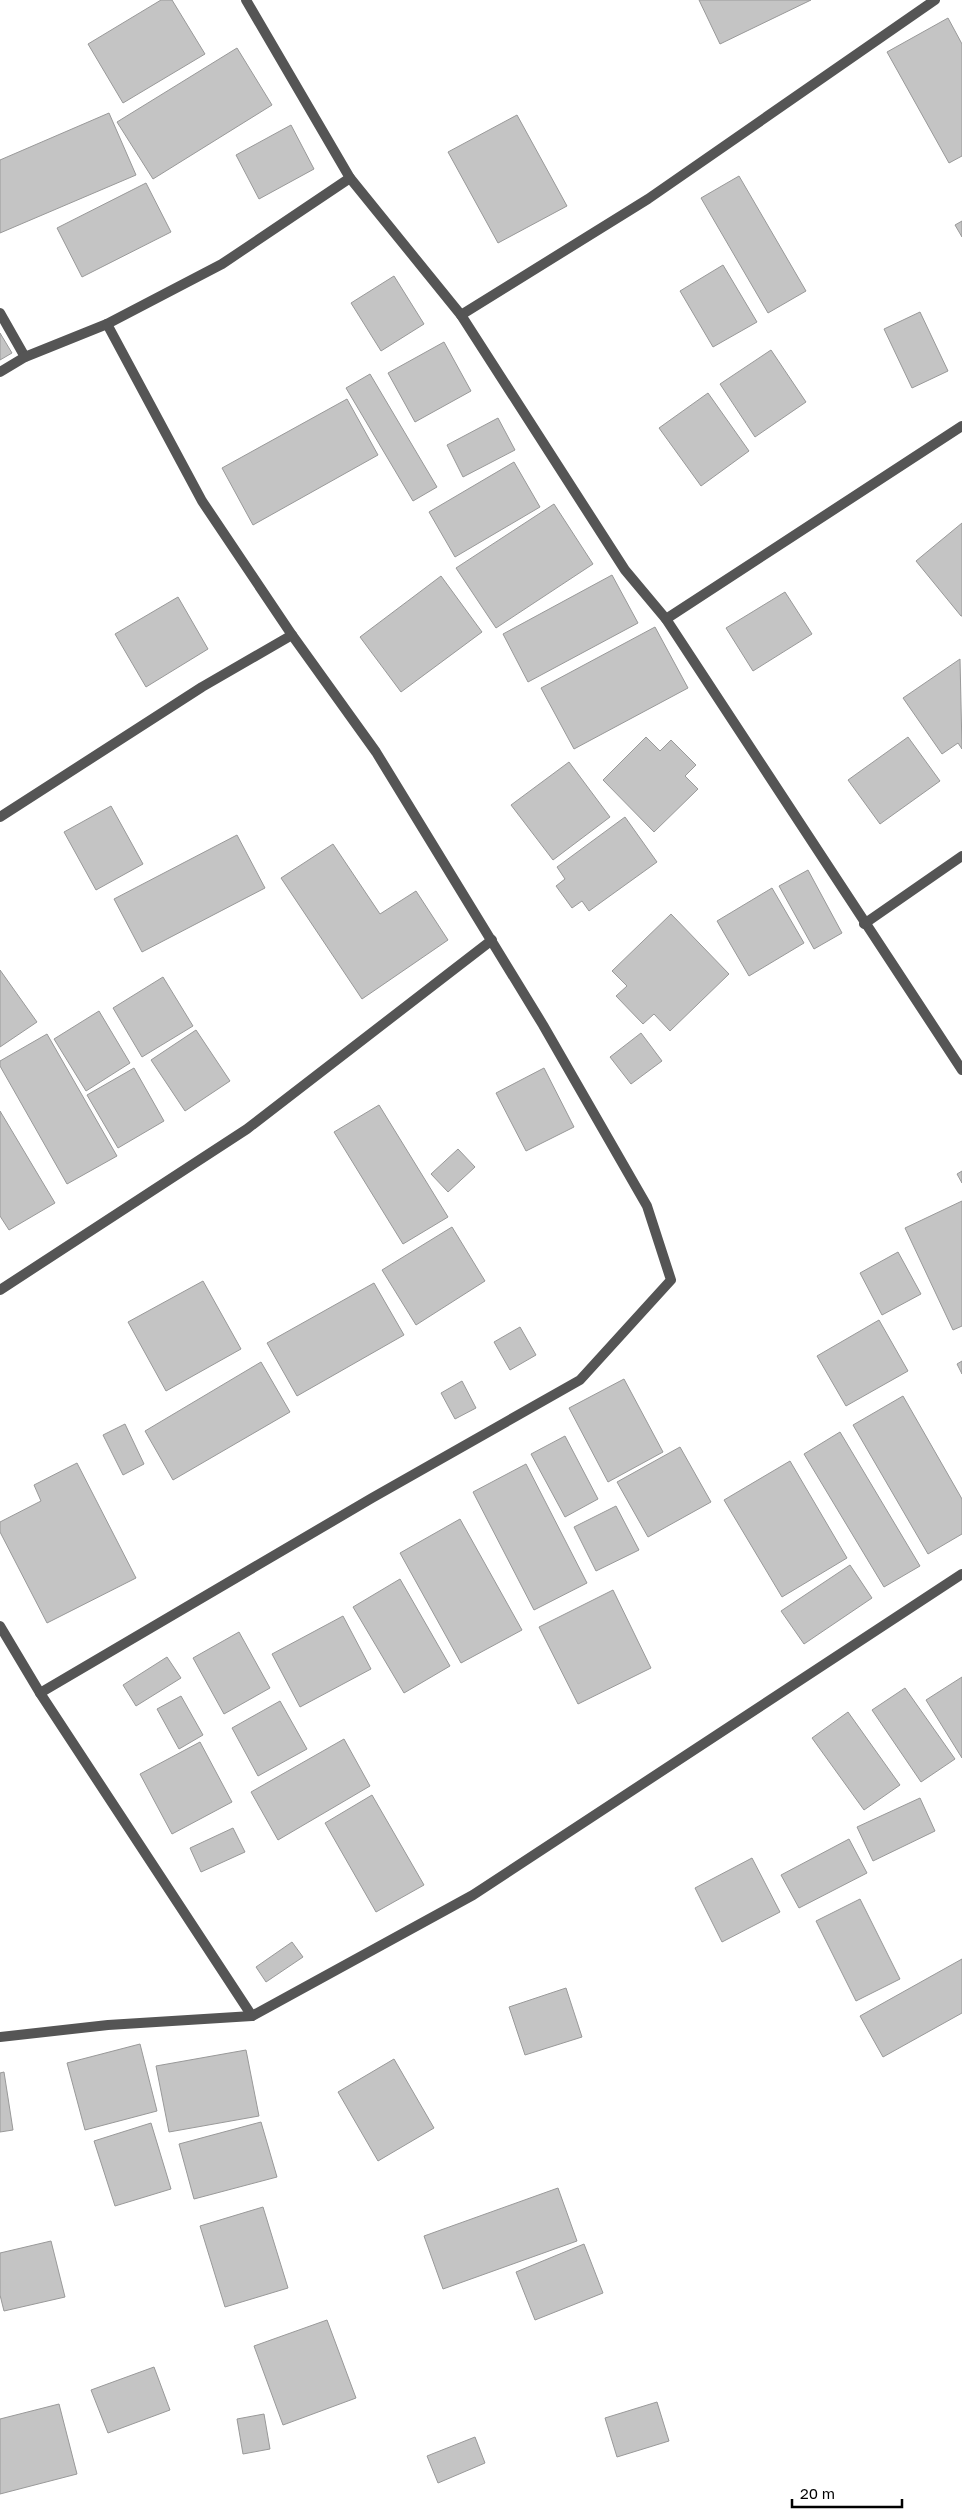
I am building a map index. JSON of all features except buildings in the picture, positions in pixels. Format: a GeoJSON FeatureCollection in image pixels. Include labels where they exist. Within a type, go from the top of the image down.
{"type":"FeatureCollection","features":[{"type":"Feature","properties":{"kind":"street"},"geometry":{"type":"LineString","coordinates":[[246,0],[350,178],[461,315],[625,570],[666,619],[864,924],[962,1070]]}},
{"type":"Feature","properties":{"kind":"street"},"geometry":{"type":"LineString","coordinates":[[461,315],[648,199],[928,1]]}},
{"type":"Feature","properties":{"kind":"street"},"geometry":{"type":"LineString","coordinates":[[0,372],[25,357],[107,324],[222,264],[350,178]]}},
{"type":"Feature","properties":{"kind":"street"},"geometry":{"type":"LineString","coordinates":[[0,313],[25,357]]}},
{"type":"Feature","properties":{"kind":"street"},"geometry":{"type":"LineString","coordinates":[[40,1693],[372,1498],[580,1380],[671,1280],[647,1206],[543,1025],[376,752],[292,635],[202,501],[107,324]]}},
{"type":"Feature","properties":{"kind":"street"},"geometry":{"type":"LineString","coordinates":[[666,619],[962,426]]}},
{"type":"Feature","properties":{"kind":"street"},"geometry":{"type":"LineString","coordinates":[[0,817],[202,687],[292,635]]}},
{"type":"Feature","properties":{"kind":"street"},"geometry":{"type":"LineString","coordinates":[[864,924],[962,856]]}},
{"type":"Feature","properties":{"kind":"street"},"geometry":{"type":"LineString","coordinates":[[0,1290],[247,1129],[492,940]]}},
{"type":"Feature","properties":{"kind":"street"},"geometry":{"type":"LineString","coordinates":[[0,2038],[108,2025],[252,2016],[473,1896],[962,1574]]}},
{"type":"Feature","properties":{"kind":"street"},"geometry":{"type":"LineString","coordinates":[[0,1626],[40,1693],[252,2016]]}}]}
